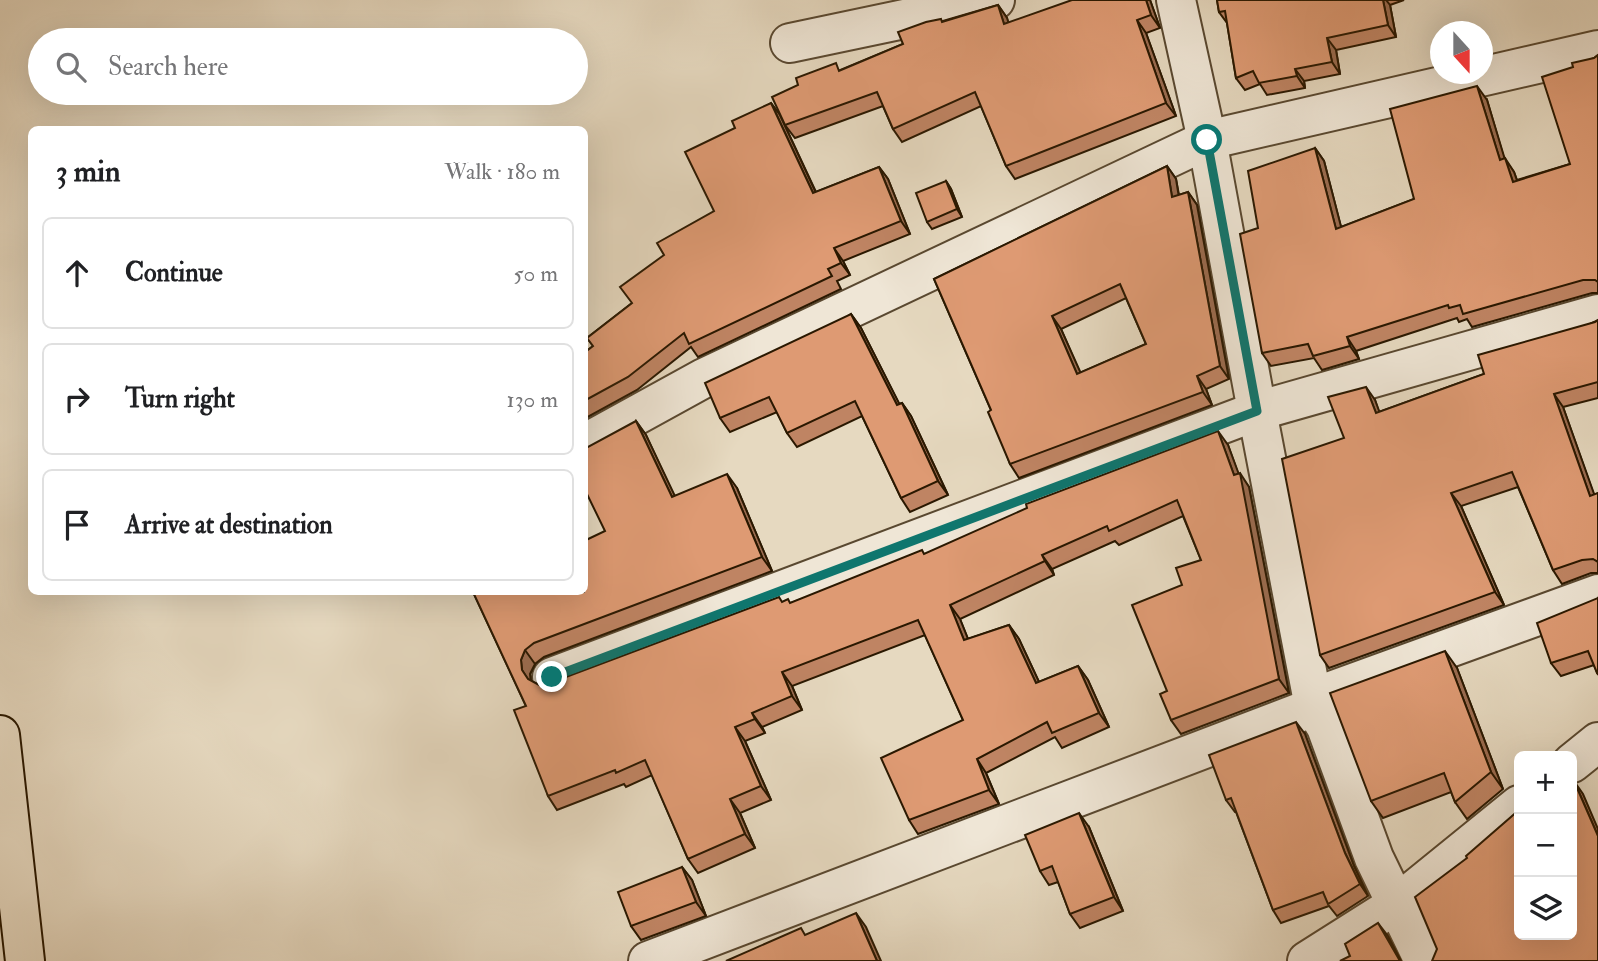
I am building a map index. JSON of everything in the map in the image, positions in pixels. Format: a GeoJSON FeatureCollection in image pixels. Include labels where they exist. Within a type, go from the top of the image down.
{"type":"FeatureCollection","features":[{"type":"Feature","properties":{"kind":"highway"},"geometry":{"type":"LineString","coordinates":[[0,735],[25,961]]}},
{"type":"Feature","properties":{"kind":"street"},"geometry":{"type":"LineString","coordinates":[[790,43],[995,0]]}},
{"type":"Feature","properties":{"kind":"street"},"geometry":{"type":"LineString","coordinates":[[1176,0],[1207,140],[1314,707],[1326,727],[1374,858],[1424,961]]}},
{"type":"Feature","properties":{"kind":"street"},"geometry":{"type":"LineString","coordinates":[[588,442],[704,378],[1207,140],[1598,50]]}},
{"type":"Feature","properties":{"kind":"street"},"geometry":{"type":"LineString","coordinates":[[552,677],[1257,411],[1598,314]]}},
{"type":"Feature","properties":{"kind":"street"},"geometry":{"type":"LineString","coordinates":[[1314,707],[1317,696],[1598,594]]}},
{"type":"Feature","properties":{"kind":"street"},"geometry":{"type":"LineString","coordinates":[[648,961],[1314,707]]}},
{"type":"Feature","properties":{"kind":"street"},"geometry":{"type":"LineString","coordinates":[[1577,759],[1598,742]]}},
{"type":"Feature","properties":{"kind":"street"},"geometry":{"type":"LineString","coordinates":[[1307,961],[1397,904],[1514,809]]}},
{"type":"Feature","properties":{"kind":"building"},"geometry":{"type":"Polygon","coordinates":[[[1072,0],[1146,0],[1151,15],[1137,20],[1166,103],[1006,166],[975,92],[893,129],[877,92],[785,125],[772,97],[798,85],[796,78],[836,63],[839,71],[903,44],[898,32],[926,22],[941,19],[942,22],[998,5],[1004,24],[1072,0]]]}},
{"type":"Feature","properties":{"kind":"building"},"geometry":{"type":"Polygon","coordinates":[[[1217,0],[1383,0],[1388,25],[1327,38],[1332,62],[1295,69],[1297,76],[1259,83],[1253,71],[1236,78],[1225,11],[1219,12],[1217,0]]]}},
{"type":"Feature","properties":{"kind":"building"},"geometry":{"type":"Polygon","coordinates":[[[1598,55],[1598,282],[1583,280],[1463,314],[1460,305],[1449,308],[1448,305],[1347,337],[1350,346],[1313,356],[1308,344],[1262,353],[1240,234],[1258,228],[1248,171],[1315,148],[1336,229],[1414,199],[1390,109],[1477,86],[1500,160],[1505,158],[1513,182],[1570,164],[1542,77],[1598,55]]]}},
{"type":"Feature","properties":{"kind":"building"},"geometry":{"type":"Polygon","coordinates":[[[771,103],[813,193],[879,167],[901,221],[834,248],[841,263],[828,269],[832,276],[689,344],[684,333],[628,377],[588,399],[588,350],[593,346],[588,337],[632,303],[620,287],[664,255],[657,243],[714,211],[685,152],[735,128],[732,121],[771,103]]]}},
{"type":"Feature","properties":{"kind":"building"},"geometry":{"type":"Polygon","coordinates":[[[1167,166],[1172,197],[1188,192],[1220,366],[1197,376],[1203,392],[1010,464],[988,412],[991,410],[934,279],[1167,166]],[[1120,284],[1052,316],[1077,374],[1146,344],[1120,284]]]}},
{"type":"Feature","properties":{"kind":"building"},"geometry":{"type":"Polygon","coordinates":[[[946,181],[957,209],[927,222],[916,193],[946,181]]]}},
{"type":"Feature","properties":{"kind":"building"},"geometry":{"type":"Polygon","coordinates":[[[851,314],[897,405],[902,403],[938,481],[901,498],[855,401],[787,433],[769,397],[720,418],[705,383],[851,314]]]}},
{"type":"Feature","properties":{"kind":"building"},"geometry":{"type":"Polygon","coordinates":[[[1598,320],[1598,382],[1554,394],[1590,496],[1598,493],[1598,562],[1593,559],[1582,560],[1553,570],[1512,472],[1451,493],[1495,592],[1320,655],[1282,459],[1344,438],[1328,397],[1366,387],[1376,413],[1484,374],[1478,355],[1598,320]]]}},
{"type":"Feature","properties":{"kind":"building"},"geometry":{"type":"Polygon","coordinates":[[[636,421],[672,497],[727,474],[762,557],[534,643],[525,650],[521,660],[522,670],[528,679],[539,685],[779,597],[782,602],[788,599],[790,603],[922,550],[924,554],[1027,508],[1026,504],[1218,431],[1234,475],[1240,473],[1279,679],[1171,720],[1160,694],[1167,691],[1132,605],[1182,585],[1176,568],[1201,560],[1177,500],[1109,531],[1107,526],[1042,555],[1045,561],[950,605],[964,640],[1009,625],[1036,683],[1078,666],[1099,713],[1052,733],[1047,722],[977,759],[989,790],[909,820],[881,758],[963,720],[918,620],[782,672],[792,696],[752,713],[755,719],[735,727],[761,786],[730,799],[745,834],[688,859],[645,760],[548,796],[514,710],[526,706],[474,595],[588,595],[588,539],[605,531],[588,496],[588,447],[636,421]]]}},
{"type":"Feature","properties":{"kind":"building"},"geometry":{"type":"Polygon","coordinates":[[[1598,598],[1598,673],[1588,651],[1551,663],[1537,623],[1598,598]]]}},
{"type":"Feature","properties":{"kind":"building"},"geometry":{"type":"Polygon","coordinates":[[[1445,651],[1491,772],[1455,802],[1444,773],[1371,801],[1330,693],[1445,651]]]}},
{"type":"Feature","properties":{"kind":"building"},"geometry":{"type":"Polygon","coordinates":[[[1296,722],[1345,853],[1360,884],[1328,904],[1323,892],[1273,910],[1231,798],[1226,800],[1209,755],[1296,722]]]}},
{"type":"Feature","properties":{"kind":"building"},"geometry":{"type":"Polygon","coordinates":[[[1577,788],[1598,836],[1598,961],[1432,961],[1437,949],[1415,897],[1467,858],[1466,856],[1514,814],[1514,940],[1577,940],[1577,788]]]}},
{"type":"Feature","properties":{"kind":"building"},"geometry":{"type":"Polygon","coordinates":[[[1079,813],[1114,897],[1070,914],[1052,866],[1040,871],[1025,835],[1079,813]]]}},
{"type":"Feature","properties":{"kind":"building"},"geometry":{"type":"Polygon","coordinates":[[[682,867],[696,902],[631,926],[618,892],[682,867]]]}},
{"type":"Feature","properties":{"kind":"building"},"geometry":{"type":"Polygon","coordinates":[[[856,913],[877,961],[726,961],[801,928],[805,935],[856,913]]]}},
{"type":"Feature","properties":{"kind":"building"},"geometry":{"type":"Polygon","coordinates":[[[1378,923],[1400,961],[1340,961],[1350,956],[1345,944],[1378,923]]]}},
{"type":"Feature","properties":{"kind":"route"},"geometry":{"type":"LineString","coordinates":[[552,677],[1257,411],[1207,140]]}}]}
